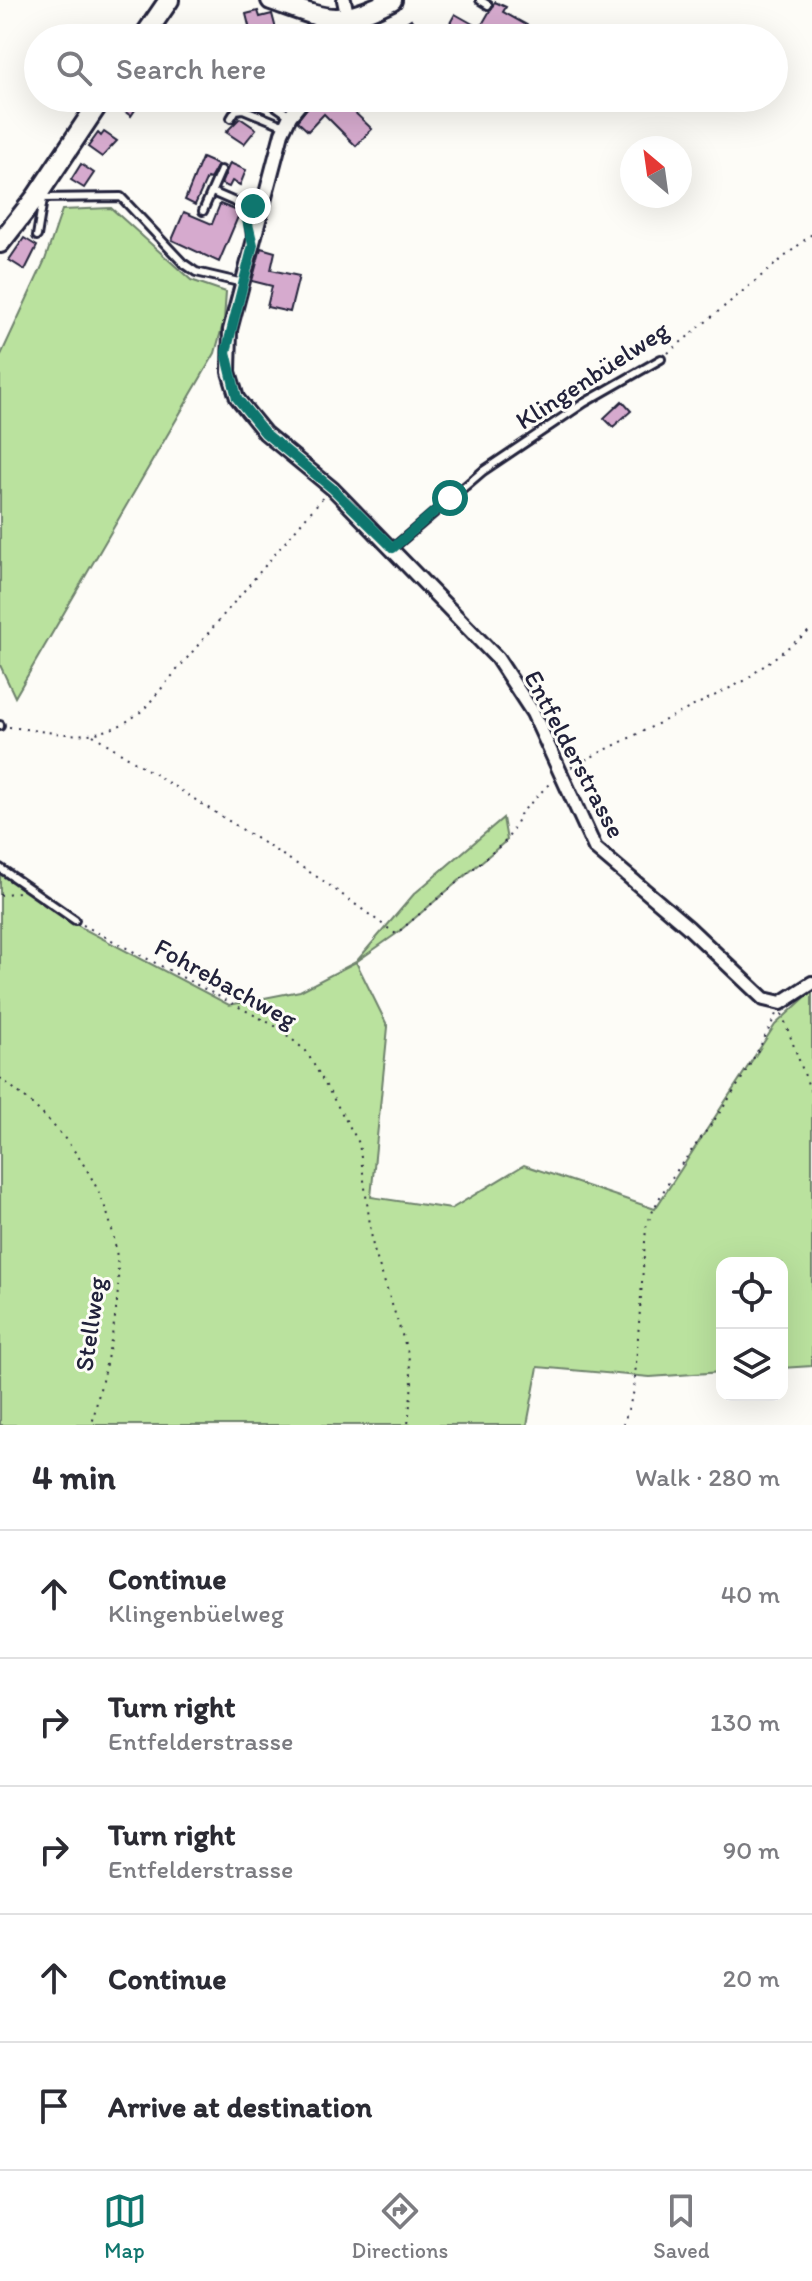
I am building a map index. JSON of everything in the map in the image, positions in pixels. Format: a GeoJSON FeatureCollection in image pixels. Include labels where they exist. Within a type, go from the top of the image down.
{"type":"FeatureCollection","features":[{"type":"Feature","properties":{"kind":"street"},"geometry":{"type":"LineString","coordinates":[[153,24],[169,0]]}},
{"type":"Feature","properties":{"kind":"street"},"geometry":{"type":"LineString","coordinates":[[271,0],[320,17],[353,18],[392,0]]}},
{"type":"Feature","properties":{"kind":"street"},"geometry":{"type":"LineString","coordinates":[[344,0],[353,24]]}},
{"type":"Feature","properties":{"kind":"street"},"geometry":{"type":"LineString","coordinates":[[0,243],[40,198],[93,112]]}},
{"type":"Feature","properties":{"kind":"street","name":"Entfelderstrasse"},"geometry":{"type":"LineString","coordinates":[[295,112],[288,121],[265,197],[226,352],[237,398],[265,433],[333,489],[497,658],[533,713],[595,848],[688,927],[764,999],[781,1003]]}},
{"type":"Feature","properties":{"kind":"street"},"geometry":{"type":"LineString","coordinates":[[781,1003],[812,983]]}},
{"type":"Feature","properties":{"kind":"lane"},"geometry":{"type":"LineString","coordinates":[[480,0],[488,5]]}},
{"type":"Feature","properties":{"kind":"lane"},"geometry":{"type":"LineString","coordinates":[[231,118],[235,112]]}},
{"type":"Feature","properties":{"kind":"lane"},"geometry":{"type":"LineString","coordinates":[[254,112],[288,121]]}},
{"type":"Feature","properties":{"kind":"lane"},"geometry":{"type":"LineString","coordinates":[[279,112],[288,121]]}},
{"type":"Feature","properties":{"kind":"lane"},"geometry":{"type":"LineString","coordinates":[[203,211],[221,170]]}},
{"type":"Feature","properties":{"kind":"lane"},"geometry":{"type":"LineString","coordinates":[[212,192],[251,209]]}},
{"type":"Feature","properties":{"kind":"lane"},"geometry":{"type":"LineString","coordinates":[[37,236],[40,198],[121,197],[183,263],[196,272],[243,283]]}},
{"type":"Feature","properties":{"kind":"lane"},"geometry":{"type":"LineString","coordinates":[[253,245],[247,220],[251,209],[265,197]]}},
{"type":"Feature","properties":{"kind":"lane","name":"Klingenbüelweg"},"geometry":{"type":"LineString","coordinates":[[393,548],[483,471],[584,403],[661,359]]}},
{"type":"Feature","properties":{"kind":"lane"},"geometry":{"type":"LineString","coordinates":[[0,868],[75,920]]}},
{"type":"Feature","properties":{"kind":"path","name":"Klingenbüelweg"},"geometry":{"type":"LineString","coordinates":[[661,359],[812,234]]}},
{"type":"Feature","properties":{"kind":"path"},"geometry":{"type":"LineString","coordinates":[[0,726],[93,735],[109,732],[129,722],[145,708],[315,503]]}},
{"type":"Feature","properties":{"kind":"path"},"geometry":{"type":"LineString","coordinates":[[560,773],[744,681],[812,629]]}},
{"type":"Feature","properties":{"kind":"path"},"geometry":{"type":"LineString","coordinates":[[93,735],[322,880],[396,934],[507,840],[521,813],[543,792]]}},
{"type":"Feature","properties":{"kind":"path"},"geometry":{"type":"LineString","coordinates":[[0,895],[29,890]]}},
{"type":"Feature","properties":{"kind":"path","name":"Fohrebachweg"},"geometry":{"type":"LineString","coordinates":[[75,920],[277,1027],[306,1051],[359,1143],[373,1247],[408,1353],[412,1383],[408,1425]]}},
{"type":"Feature","properties":{"kind":"path"},"geometry":{"type":"LineString","coordinates":[[781,1003],[786,1026],[812,1095]]}},
{"type":"Feature","properties":{"kind":"path"},"geometry":{"type":"LineString","coordinates":[[623,1425],[634,1391],[646,1228],[651,1214],[673,1175],[721,1110],[781,1003]]}},
{"type":"Feature","properties":{"kind":"path","name":"Stellweg"},"geometry":{"type":"LineString","coordinates":[[0,1078],[34,1103],[84,1160],[101,1196],[114,1236],[118,1287],[92,1425]]}},
{"type":"Feature","properties":{"kind":"green space"},"geometry":{"type":"Polygon","coordinates":[[[111,208],[191,280],[226,292],[224,320],[215,353],[15,697],[0,665],[0,357],[45,260],[62,210],[111,208]]]}},
{"type":"Feature","properties":{"kind":"green space"},"geometry":{"type":"Polygon","coordinates":[[[503,818],[507,840],[396,934],[356,962],[414,894],[503,818]]]}},
{"type":"Feature","properties":{"kind":"green space"},"geometry":{"type":"Polygon","coordinates":[[[0,872],[82,928],[229,1005],[300,991],[356,962],[388,1027],[371,1197],[451,1209],[524,1165],[655,1209],[775,1025],[812,991],[812,1366],[788,1368],[788,1257],[716,1257],[716,1372],[650,1377],[538,1367],[527,1425],[0,1425],[0,872]]]}},
{"type":"Feature","properties":{"kind":"building"},"geometry":{"type":"Polygon","coordinates":[[[495,2],[506,7],[503,12],[525,24],[482,24],[495,2]]]}},
{"type":"Feature","properties":{"kind":"building"},"geometry":{"type":"Polygon","coordinates":[[[258,11],[260,17],[272,14],[275,24],[248,24],[246,14],[258,11]]]}},
{"type":"Feature","properties":{"kind":"building"},"geometry":{"type":"Polygon","coordinates":[[[455,14],[473,24],[449,24],[455,14]]]}},
{"type":"Feature","properties":{"kind":"building"},"geometry":{"type":"Polygon","coordinates":[[[304,112],[354,112],[372,129],[356,146],[324,114],[308,131],[297,121],[304,112]]]}},
{"type":"Feature","properties":{"kind":"building"},"geometry":{"type":"Polygon","coordinates":[[[240,118],[256,129],[244,144],[226,132],[240,118]]]}},
{"type":"Feature","properties":{"kind":"building"},"geometry":{"type":"Polygon","coordinates":[[[104,132],[117,141],[102,157],[88,147],[98,133],[101,136],[104,132]]]}},
{"type":"Feature","properties":{"kind":"building"},"geometry":{"type":"Polygon","coordinates":[[[202,158],[218,165],[210,179],[207,178],[195,205],[185,200],[202,158]]]}},
{"type":"Feature","properties":{"kind":"building"},"geometry":{"type":"Polygon","coordinates":[[[230,163],[246,170],[240,185],[232,181],[229,187],[221,184],[230,163]]]}},
{"type":"Feature","properties":{"kind":"building"},"geometry":{"type":"Polygon","coordinates":[[[81,164],[94,173],[84,188],[71,180],[81,164]]]}},
{"type":"Feature","properties":{"kind":"building"},"geometry":{"type":"Polygon","coordinates":[[[220,204],[240,212],[219,262],[172,240],[184,212],[212,224],[220,204]]]}},
{"type":"Feature","properties":{"kind":"building"},"geometry":{"type":"Polygon","coordinates":[[[24,238],[37,246],[25,270],[9,260],[24,238]]]}},
{"type":"Feature","properties":{"kind":"building"},"geometry":{"type":"Polygon","coordinates":[[[261,248],[275,252],[271,270],[299,276],[290,312],[267,307],[272,286],[252,281],[261,248]]]}},
{"type":"Feature","properties":{"kind":"building"},"geometry":{"type":"Polygon","coordinates":[[[622,401],[631,411],[613,427],[604,418],[622,401]]]}},
{"type":"Feature","properties":{"kind":"route"},"geometry":{"type":"LineString","coordinates":[[253,206],[247,220],[253,245],[226,352],[237,398],[265,433],[333,489],[393,548],[450,498]]}}]}
